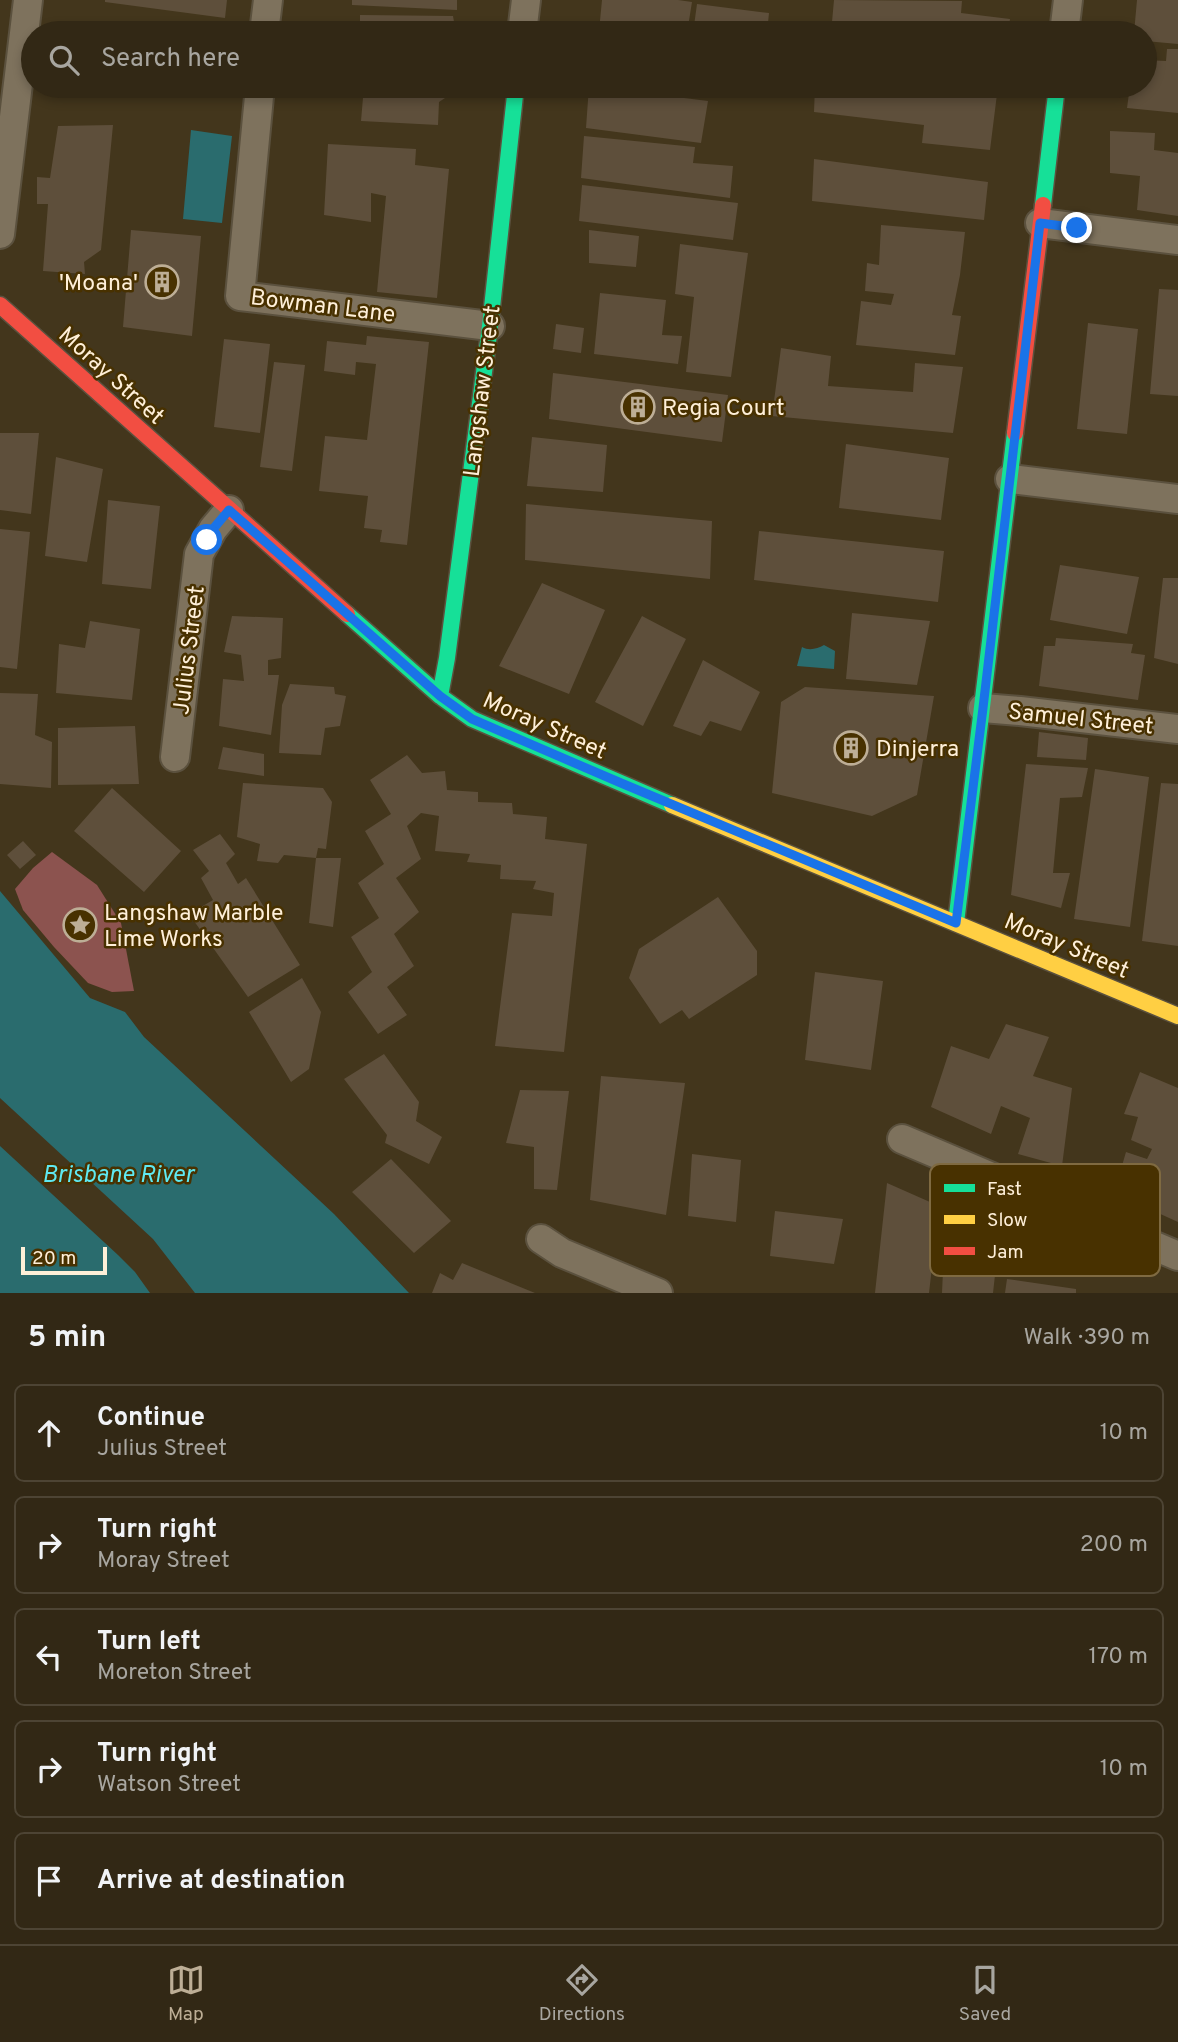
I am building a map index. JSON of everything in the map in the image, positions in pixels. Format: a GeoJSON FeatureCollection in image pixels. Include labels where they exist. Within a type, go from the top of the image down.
{"type":"FeatureCollection","features":[{"type":"Feature","properties":{"kind":"street"},"geometry":{"type":"LineString","coordinates":[[25,21],[28,0]]}},
{"type":"Feature","properties":{"kind":"street"},"geometry":{"type":"LineString","coordinates":[[265,21],[268,0]]}},
{"type":"Feature","properties":{"kind":"street"},"geometry":{"type":"LineString","coordinates":[[523,21],[526,0]]}},
{"type":"Feature","properties":{"kind":"street"},"geometry":{"type":"LineString","coordinates":[[1065,21],[1068,0]]}},
{"type":"Feature","properties":{"kind":"street"},"geometry":{"type":"LineString","coordinates":[[0,234],[21,58]]}},
{"type":"Feature","properties":{"kind":"street","name":"Bowman Lane"},"geometry":{"type":"LineString","coordinates":[[259,98],[240,296],[490,326]]}},
{"type":"Feature","properties":{"kind":"street","name":"Langshaw Street"},"geometry":{"type":"LineString","coordinates":[[440,696],[490,326],[515,98]]}},
{"type":"Feature","properties":{"kind":"street"},"geometry":{"type":"LineString","coordinates":[[956,923],[1056,98]]}},
{"type":"Feature","properties":{"kind":"street"},"geometry":{"type":"LineString","coordinates":[[1040,223],[1178,240]]}},
{"type":"Feature","properties":{"kind":"street","name":"Moray Street"},"geometry":{"type":"LineString","coordinates":[[0,306],[440,696],[472,719],[1178,1016]]}},
{"type":"Feature","properties":{"kind":"street"},"geometry":{"type":"LineString","coordinates":[[1010,479],[1178,499]]}},
{"type":"Feature","properties":{"kind":"street","name":"Julius Street"},"geometry":{"type":"LineString","coordinates":[[175,757],[199,554],[213,529],[229,510]]}},
{"type":"Feature","properties":{"kind":"street","name":"Samuel Street"},"geometry":{"type":"LineString","coordinates":[[983,708],[1178,729]]}},
{"type":"Feature","properties":{"kind":"street"},"geometry":{"type":"LineString","coordinates":[[902,1139],[961,1164]]}},
{"type":"Feature","properties":{"kind":"street"},"geometry":{"type":"LineString","coordinates":[[541,1239],[562,1254],[658,1293]]}},
{"type":"Feature","properties":{"kind":"street"},"geometry":{"type":"LineString","coordinates":[[1160,1248],[1178,1256]]}},
{"type":"Feature","properties":{"kind":"shaded area"},"geometry":{"type":"Polygon","coordinates":[[[52,852],[97,885],[121,923],[134,991],[112,992],[88,983],[23,910],[15,889],[33,868],[52,852]]]}},
{"type":"Feature","properties":{"kind":"water"},"geometry":{"type":"Polygon","coordinates":[[[191,130],[232,136],[222,223],[183,219],[191,130]]]}},
{"type":"Feature","properties":{"kind":"water"},"geometry":{"type":"Polygon","coordinates":[[[824,645],[835,651],[834,669],[797,666],[802,647],[813,649],[824,645]]]}},
{"type":"Feature","properties":{"kind":"water","name":"Brisbane River"},"geometry":{"type":"Polygon","coordinates":[[[0,891],[90,998],[125,1012],[144,1037],[334,1214],[409,1293],[0,1293],[0,891]]]}},
{"type":"Feature","properties":{"kind":"pier"},"geometry":{"type":"Polygon","coordinates":[[[0,1098],[153,1239],[195,1293],[150,1293],[118,1255],[0,1146],[0,1098]]]}},
{"type":"Feature","properties":{"kind":"building"},"geometry":{"type":"Polygon","coordinates":[[[105,0],[227,0],[225,18],[105,0]]]}},
{"type":"Feature","properties":{"kind":"building"},"geometry":{"type":"Polygon","coordinates":[[[352,0],[457,0],[457,10],[352,5],[352,0]]]}},
{"type":"Feature","properties":{"kind":"building"},"geometry":{"type":"Polygon","coordinates":[[[602,0],[692,2],[689,21],[600,21],[602,0]]]}},
{"type":"Feature","properties":{"kind":"building"},"geometry":{"type":"Polygon","coordinates":[[[834,0],[962,1],[961,13],[1010,19],[1010,21],[832,21],[834,0]]]}},
{"type":"Feature","properties":{"kind":"building"},"geometry":{"type":"Polygon","coordinates":[[[1137,0],[1178,0],[1178,44],[1157,42],[1157,21],[1135,21],[1137,0]]]}},
{"type":"Feature","properties":{"kind":"building"},"geometry":{"type":"Polygon","coordinates":[[[697,4],[769,13],[768,21],[695,21],[697,4]]]}},
{"type":"Feature","properties":{"kind":"building"},"geometry":{"type":"Polygon","coordinates":[[[360,15],[453,16],[454,21],[360,21],[360,15]]]}},
{"type":"Feature","properties":{"kind":"building"},"geometry":{"type":"Polygon","coordinates":[[[1167,49],[1178,49],[1178,113],[1127,108],[1128,98],[1157,98],[1157,61],[1166,61],[1167,49]]]}},
{"type":"Feature","properties":{"kind":"building"},"geometry":{"type":"Polygon","coordinates":[[[363,98],[445,98],[439,102],[438,125],[361,121],[363,98]]]}},
{"type":"Feature","properties":{"kind":"building"},"geometry":{"type":"Polygon","coordinates":[[[588,98],[684,98],[708,101],[701,143],[586,128],[588,98]]]}},
{"type":"Feature","properties":{"kind":"building"},"geometry":{"type":"Polygon","coordinates":[[[815,98],[996,98],[990,150],[922,143],[924,125],[814,112],[815,98]]]}},
{"type":"Feature","properties":{"kind":"building"},"geometry":{"type":"Polygon","coordinates":[[[113,125],[101,250],[84,262],[85,274],[43,271],[48,204],[37,204],[37,177],[50,178],[58,126],[113,125]]]}},
{"type":"Feature","properties":{"kind":"building"},"geometry":{"type":"Polygon","coordinates":[[[1110,131],[1155,133],[1154,150],[1178,153],[1178,216],[1137,210],[1140,176],[1110,173],[1110,131]]]}},
{"type":"Feature","properties":{"kind":"building"},"geometry":{"type":"Polygon","coordinates":[[[584,136],[695,147],[693,163],[733,166],[730,198],[581,178],[584,136]]]}},
{"type":"Feature","properties":{"kind":"building"},"geometry":{"type":"Polygon","coordinates":[[[328,144],[416,149],[415,165],[449,169],[437,298],[377,292],[386,196],[371,193],[371,222],[324,215],[328,144]]]}},
{"type":"Feature","properties":{"kind":"building"},"geometry":{"type":"Polygon","coordinates":[[[814,159],[988,182],[984,220],[812,201],[814,159]]]}},
{"type":"Feature","properties":{"kind":"building"},"geometry":{"type":"Polygon","coordinates":[[[582,185],[738,203],[733,240],[579,221],[582,185]]]}},
{"type":"Feature","properties":{"kind":"building"},"geometry":{"type":"Polygon","coordinates":[[[881,225],[965,232],[952,315],[961,316],[955,355],[856,345],[861,301],[891,305],[894,294],[865,291],[867,263],[879,265],[881,225]]]}},
{"type":"Feature","properties":{"kind":"building","name":"'Moana'"},"geometry":{"type":"Polygon","coordinates":[[[131,230],[201,236],[192,336],[123,327],[131,230]]]}},
{"type":"Feature","properties":{"kind":"building"},"geometry":{"type":"Polygon","coordinates":[[[589,230],[639,236],[636,267],[589,263],[589,230]]]}},
{"type":"Feature","properties":{"kind":"building"},"geometry":{"type":"Polygon","coordinates":[[[680,244],[748,253],[731,377],[686,372],[694,297],[675,294],[680,244]]]}},
{"type":"Feature","properties":{"kind":"building"},"geometry":{"type":"Polygon","coordinates":[[[1159,289],[1178,290],[1178,396],[1150,394],[1159,289]]]}},
{"type":"Feature","properties":{"kind":"building"},"geometry":{"type":"Polygon","coordinates":[[[600,293],[666,300],[662,335],[682,336],[678,364],[594,354],[600,293]]]}},
{"type":"Feature","properties":{"kind":"building"},"geometry":{"type":"Polygon","coordinates":[[[1088,323],[1138,329],[1127,434],[1077,429],[1088,323]]]}},
{"type":"Feature","properties":{"kind":"building"},"geometry":{"type":"Polygon","coordinates":[[[556,324],[584,328],[581,353],[553,349],[556,324]]]}},
{"type":"Feature","properties":{"kind":"building"},"geometry":{"type":"Polygon","coordinates":[[[367,336],[429,342],[407,545],[380,542],[382,530],[364,528],[368,496],[319,491],[325,436],[367,440],[376,364],[356,362],[355,375],[324,371],[327,341],[366,345],[367,336]]]}},
{"type":"Feature","properties":{"kind":"building"},"geometry":{"type":"Polygon","coordinates":[[[224,339],[270,344],[260,433],[214,427],[224,339]]]}},
{"type":"Feature","properties":{"kind":"building"},"geometry":{"type":"Polygon","coordinates":[[[781,348],[831,356],[828,386],[913,392],[915,363],[963,367],[953,433],[772,416],[781,348]]]}},
{"type":"Feature","properties":{"kind":"building"},"geometry":{"type":"Polygon","coordinates":[[[274,362],[305,365],[292,471],[260,467],[274,362]]]}},
{"type":"Feature","properties":{"kind":"building","name":"Regia Court"},"geometry":{"type":"Polygon","coordinates":[[[553,373],[728,395],[722,442],[549,419],[553,373]]]}},
{"type":"Feature","properties":{"kind":"building"},"geometry":{"type":"Polygon","coordinates":[[[0,433],[39,433],[31,514],[0,510],[0,433]]]}},
{"type":"Feature","properties":{"kind":"building"},"geometry":{"type":"Polygon","coordinates":[[[532,437],[607,445],[603,492],[527,486],[532,437]]]}},
{"type":"Feature","properties":{"kind":"building"},"geometry":{"type":"Polygon","coordinates":[[[846,444],[949,458],[941,520],[839,508],[846,444]]]}},
{"type":"Feature","properties":{"kind":"building"},"geometry":{"type":"Polygon","coordinates":[[[56,457],[103,469],[87,562],[45,556],[56,457]]]}},
{"type":"Feature","properties":{"kind":"building"},"geometry":{"type":"Polygon","coordinates":[[[108,500],[160,506],[151,589],[102,584],[108,500]]]}},
{"type":"Feature","properties":{"kind":"building"},"geometry":{"type":"Polygon","coordinates":[[[526,504],[712,521],[710,579],[525,560],[526,504]]]}},
{"type":"Feature","properties":{"kind":"building"},"geometry":{"type":"Polygon","coordinates":[[[0,529],[30,532],[17,669],[0,667],[0,529]]]}},
{"type":"Feature","properties":{"kind":"building"},"geometry":{"type":"Polygon","coordinates":[[[759,531],[944,551],[938,602],[754,580],[759,531]]]}},
{"type":"Feature","properties":{"kind":"building"},"geometry":{"type":"Polygon","coordinates":[[[1060,565],[1139,577],[1127,634],[1050,620],[1060,565]]]}},
{"type":"Feature","properties":{"kind":"building"},"geometry":{"type":"Polygon","coordinates":[[[1163,578],[1178,578],[1178,664],[1154,658],[1163,578]]]}},
{"type":"Feature","properties":{"kind":"building"},"geometry":{"type":"Polygon","coordinates":[[[542,583],[605,610],[569,694],[499,666],[542,583]]]}},
{"type":"Feature","properties":{"kind":"building"},"geometry":{"type":"Polygon","coordinates":[[[852,613],[930,621],[917,685],[846,679],[852,613]]]}},
{"type":"Feature","properties":{"kind":"building"},"geometry":{"type":"Polygon","coordinates":[[[232,616],[283,618],[281,658],[268,660],[268,675],[279,675],[271,735],[219,726],[223,679],[244,681],[241,655],[224,652],[232,616]]]}},
{"type":"Feature","properties":{"kind":"building"},"geometry":{"type":"Polygon","coordinates":[[[642,616],[686,639],[643,726],[595,702],[642,616]]]}},
{"type":"Feature","properties":{"kind":"building"},"geometry":{"type":"Polygon","coordinates":[[[90,621],[140,629],[132,700],[56,693],[59,644],[85,648],[90,621]]]}},
{"type":"Feature","properties":{"kind":"building"},"geometry":{"type":"Polygon","coordinates":[[[1056,638],[1133,644],[1131,653],[1145,655],[1138,700],[1039,686],[1044,646],[1055,646],[1056,638]]]}},
{"type":"Feature","properties":{"kind":"building"},"geometry":{"type":"Polygon","coordinates":[[[703,660],[760,692],[741,731],[710,721],[701,736],[673,726],[703,660]]]}},
{"type":"Feature","properties":{"kind":"building"},"geometry":{"type":"Polygon","coordinates":[[[290,684],[334,687],[335,694],[346,696],[340,726],[325,728],[321,755],[279,753],[282,705],[290,684]]]}},
{"type":"Feature","properties":{"kind":"building","name":"Dinjerra"},"geometry":{"type":"Polygon","coordinates":[[[805,687],[934,696],[917,795],[872,816],[772,793],[781,702],[805,687]]]}},
{"type":"Feature","properties":{"kind":"building"},"geometry":{"type":"Polygon","coordinates":[[[0,693],[38,694],[35,735],[52,742],[51,788],[0,784],[0,693]]]}},
{"type":"Feature","properties":{"kind":"building"},"geometry":{"type":"Polygon","coordinates":[[[135,726],[139,784],[58,785],[58,728],[135,726]]]}},
{"type":"Feature","properties":{"kind":"building"},"geometry":{"type":"Polygon","coordinates":[[[1039,732],[1088,738],[1086,760],[1037,757],[1039,732]]]}},
{"type":"Feature","properties":{"kind":"building"},"geometry":{"type":"Polygon","coordinates":[[[223,747],[264,754],[264,776],[218,769],[223,747]]]}},
{"type":"Feature","properties":{"kind":"building"},"geometry":{"type":"Polygon","coordinates":[[[407,755],[422,773],[445,771],[447,790],[478,792],[478,802],[512,803],[513,814],[547,817],[545,839],[587,844],[564,1052],[495,1046],[512,913],[552,916],[554,893],[533,889],[536,881],[500,879],[501,865],[467,862],[470,854],[435,851],[439,816],[421,813],[407,826],[421,859],[396,878],[419,912],[394,934],[414,966],[387,987],[407,1015],[378,1034],[348,992],[372,972],[351,937],[379,918],[358,883],[384,864],[365,831],[391,814],[370,780],[407,755]]]}},
{"type":"Feature","properties":{"kind":"building"},"geometry":{"type":"Polygon","coordinates":[[[1026,764],[1088,768],[1082,797],[1060,798],[1053,873],[1070,873],[1061,908],[1011,895],[1026,764]]]}},
{"type":"Feature","properties":{"kind":"building"},"geometry":{"type":"Polygon","coordinates":[[[1095,769],[1149,777],[1130,927],[1074,919],[1095,769]]]}},
{"type":"Feature","properties":{"kind":"building"},"geometry":{"type":"Polygon","coordinates":[[[243,783],[323,788],[332,802],[326,849],[318,848],[316,858],[284,855],[278,863],[257,861],[260,844],[237,837],[243,783]]]}},
{"type":"Feature","properties":{"kind":"building"},"geometry":{"type":"Polygon","coordinates":[[[1161,783],[1178,784],[1178,946],[1142,941],[1161,783]]]}},
{"type":"Feature","properties":{"kind":"building"},"geometry":{"type":"Polygon","coordinates":[[[112,788],[181,851],[144,892],[74,831],[112,788]]]}},
{"type":"Feature","properties":{"kind":"building"},"geometry":{"type":"Polygon","coordinates":[[[220,834],[235,854],[226,863],[238,884],[246,878],[300,965],[248,997],[189,914],[213,900],[201,878],[209,871],[193,850],[220,834]]]}},
{"type":"Feature","properties":{"kind":"building"},"geometry":{"type":"Polygon","coordinates":[[[23,841],[36,855],[20,869],[7,855],[23,841]]]}},
{"type":"Feature","properties":{"kind":"building"},"geometry":{"type":"Polygon","coordinates":[[[316,858],[341,858],[333,927],[309,923],[316,858]]]}},
{"type":"Feature","properties":{"kind":"building"},"geometry":{"type":"Polygon","coordinates":[[[718,897],[757,951],[757,975],[689,1019],[682,1010],[660,1024],[629,978],[639,949],[718,897]]]}},
{"type":"Feature","properties":{"kind":"building"},"geometry":{"type":"Polygon","coordinates":[[[815,972],[883,981],[871,1070],[805,1060],[815,972]]]}},
{"type":"Feature","properties":{"kind":"building"},"geometry":{"type":"Polygon","coordinates":[[[302,978],[321,1012],[309,1069],[291,1082],[249,1012],[302,978]]]}},
{"type":"Feature","properties":{"kind":"building"},"geometry":{"type":"Polygon","coordinates":[[[1006,1024],[1049,1037],[1033,1076],[1072,1088],[1062,1164],[1018,1154],[1030,1118],[1001,1106],[991,1134],[931,1107],[951,1046],[989,1059],[1006,1024]]]}},
{"type":"Feature","properties":{"kind":"building"},"geometry":{"type":"Polygon","coordinates":[[[384,1054],[419,1102],[416,1121],[442,1137],[429,1164],[385,1143],[387,1135],[344,1079],[384,1054]]]}},
{"type":"Feature","properties":{"kind":"building"},"geometry":{"type":"Polygon","coordinates":[[[1140,1072],[1178,1088],[1178,1222],[1160,1214],[1160,1164],[1122,1164],[1126,1152],[1147,1159],[1152,1149],[1131,1140],[1138,1117],[1124,1114],[1140,1072]]]}},
{"type":"Feature","properties":{"kind":"building"},"geometry":{"type":"Polygon","coordinates":[[[601,1076],[685,1083],[666,1215],[590,1200],[601,1076]]]}},
{"type":"Feature","properties":{"kind":"building"},"geometry":{"type":"Polygon","coordinates":[[[520,1090],[569,1091],[557,1190],[534,1189],[534,1147],[506,1143],[520,1090]]]}},
{"type":"Feature","properties":{"kind":"building"},"geometry":{"type":"Polygon","coordinates":[[[692,1154],[741,1160],[736,1222],[688,1216],[692,1154]]]}},
{"type":"Feature","properties":{"kind":"building"},"geometry":{"type":"Polygon","coordinates":[[[391,1159],[451,1221],[414,1253],[352,1192],[391,1159]]]}},
{"type":"Feature","properties":{"kind":"building"},"geometry":{"type":"Polygon","coordinates":[[[887,1183],[930,1202],[931,1276],[929,1293],[875,1293],[887,1183]]]}},
{"type":"Feature","properties":{"kind":"building"},"geometry":{"type":"Polygon","coordinates":[[[775,1211],[843,1219],[834,1264],[770,1256],[775,1211]]]}},
{"type":"Feature","properties":{"kind":"building"},"geometry":{"type":"Polygon","coordinates":[[[462,1263],[535,1293],[432,1293],[440,1273],[453,1280],[462,1263]]]}},
{"type":"Feature","properties":{"kind":"building"},"geometry":{"type":"Polygon","coordinates":[[[943,1276],[995,1276],[993,1293],[942,1293],[943,1276]]]}},
{"type":"Feature","properties":{"kind":"building"},"geometry":{"type":"Polygon","coordinates":[[[1007,1279],[1076,1289],[1076,1293],[1005,1293],[1007,1279]]]}},
{"type":"Feature","properties":{"kind":"traffic: fast"},"geometry":{"type":"LineString","coordinates":[[440,696],[490,326],[515,98]]}},
{"type":"Feature","properties":{"kind":"traffic: fast"},"geometry":{"type":"LineString","coordinates":[[1043,205],[1056,98]]}},
{"type":"Feature","properties":{"kind":"traffic: fast"},"geometry":{"type":"LineString","coordinates":[[956,923],[1015,433]]}},
{"type":"Feature","properties":{"kind":"traffic: fast"},"geometry":{"type":"LineString","coordinates":[[347,614],[440,696],[472,719],[672,805]]}},
{"type":"Feature","properties":{"kind":"traffic: slow"},"geometry":{"type":"LineString","coordinates":[[672,805],[1178,1016]]}},
{"type":"Feature","properties":{"kind":"traffic: jam"},"geometry":{"type":"LineString","coordinates":[[1015,433],[1043,205]]}},
{"type":"Feature","properties":{"kind":"traffic: jam"},"geometry":{"type":"LineString","coordinates":[[0,305],[347,614]]}},
{"type":"Feature","properties":{"kind":"place","name":"'Moana'"},"geometry":{"type":"Point","coordinates":[162,282]}},
{"type":"Feature","properties":{"kind":"place","name":"Regia Court"},"geometry":{"type":"Point","coordinates":[638,407]}},
{"type":"Feature","properties":{"kind":"place","name":"Dinjerra"},"geometry":{"type":"Point","coordinates":[851,748]}},
{"type":"Feature","properties":{"kind":"place","name":"Langshaw Marble Lime Works"},"geometry":{"type":"Point","coordinates":[80,925]}},
{"type":"Feature","properties":{"kind":"route"},"geometry":{"type":"LineString","coordinates":[[207,540],[229,510],[440,696],[472,719],[956,923],[1040,223],[1077,228]]}}]}
